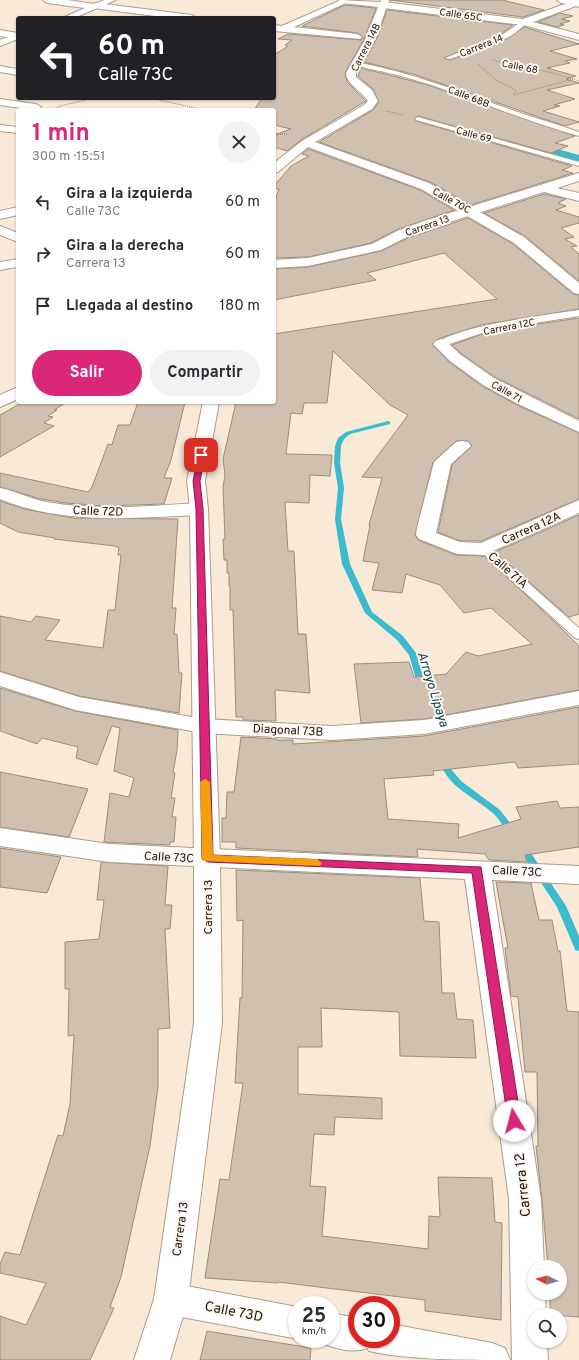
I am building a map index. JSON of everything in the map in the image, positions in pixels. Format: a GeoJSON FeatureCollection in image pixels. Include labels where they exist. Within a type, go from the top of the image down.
{"type":"FeatureCollection","features":[{"type":"Feature","properties":{"kind":"street"},"geometry":{"type":"LineString","coordinates":[[47,0],[176,16]]}},
{"type":"Feature","properties":{"kind":"street"},"geometry":{"type":"LineString","coordinates":[[71,16],[112,0]]}},
{"type":"Feature","properties":{"kind":"street","name":"Calle 65C"},"geometry":{"type":"LineString","coordinates":[[342,0],[384,2],[524,22],[579,36]]}},
{"type":"Feature","properties":{"kind":"street"},"geometry":{"type":"LineString","coordinates":[[279,28],[346,0]]}},
{"type":"Feature","properties":{"kind":"street"},"geometry":{"type":"LineString","coordinates":[[561,0],[578,3]]}},
{"type":"Feature","properties":{"kind":"street","name":"Carrera 14B"},"geometry":{"type":"LineString","coordinates":[[368,107],[373,101],[368,92],[351,78],[351,73],[371,38],[384,2]]}},
{"type":"Feature","properties":{"kind":"street","name":"Carrera 14"},"geometry":{"type":"LineString","coordinates":[[524,22],[578,3]]}},
{"type":"Feature","properties":{"kind":"street"},"geometry":{"type":"LineString","coordinates":[[279,28],[357,37]]}},
{"type":"Feature","properties":{"kind":"street"},"geometry":{"type":"LineString","coordinates":[[0,33],[16,36]]}},
{"type":"Feature","properties":{"kind":"street"},"geometry":{"type":"LineString","coordinates":[[0,43],[16,37]]}},
{"type":"Feature","properties":{"kind":"street"},"geometry":{"type":"LineString","coordinates":[[0,70],[16,72]]}},
{"type":"Feature","properties":{"kind":"street"},"geometry":{"type":"LineString","coordinates":[[0,102],[36,107]]}},
{"type":"Feature","properties":{"kind":"street"},"geometry":{"type":"LineString","coordinates":[[276,167],[306,143],[368,107]]}},
{"type":"Feature","properties":{"kind":"street"},"geometry":{"type":"LineString","coordinates":[[0,128],[16,130]]}},
{"type":"Feature","properties":{"kind":"street","name":"Calle 70C"},"geometry":{"type":"LineString","coordinates":[[306,143],[425,186],[470,210],[519,240],[579,290]]}},
{"type":"Feature","properties":{"kind":"street","name":"Carrera 13"},"geometry":{"type":"LineString","coordinates":[[276,264],[308,262],[376,247],[402,234],[470,210],[579,177]]}},
{"type":"Feature","properties":{"kind":"street"},"geometry":{"type":"LineString","coordinates":[[544,188],[579,197]]}},
{"type":"Feature","properties":{"kind":"street"},"geometry":{"type":"LineString","coordinates":[[0,215],[16,211]]}},
{"type":"Feature","properties":{"kind":"street"},"geometry":{"type":"LineString","coordinates":[[0,230],[16,237]]}},
{"type":"Feature","properties":{"kind":"street"},"geometry":{"type":"LineString","coordinates":[[0,266],[16,263]]}},
{"type":"Feature","properties":{"kind":"street","name":"Calle 71"},"geometry":{"type":"LineString","coordinates":[[441,344],[456,359],[474,372],[515,396],[579,427]]}},
{"type":"Feature","properties":{"kind":"street"},"geometry":{"type":"LineString","coordinates":[[0,382],[16,390]]}},
{"type":"Feature","properties":{"kind":"street"},"geometry":{"type":"LineString","coordinates":[[0,402],[16,392]]}},
{"type":"Feature","properties":{"kind":"street","name":"Carrera 13"},"geometry":{"type":"LineString","coordinates":[[152,1360],[171,1299],[208,1023],[208,859],[203,726],[199,509],[196,481],[211,404]]}},
{"type":"Feature","properties":{"kind":"street","name":"Calle 71A"},"geometry":{"type":"LineString","coordinates":[[462,446],[450,454],[443,462],[426,528],[426,535],[457,548],[484,549]]}},
{"type":"Feature","properties":{"kind":"street","name":"Calle 72D"},"geometry":{"type":"LineString","coordinates":[[0,493],[23,503],[54,510],[122,512],[199,509]]}},
{"type":"Feature","properties":{"kind":"street","name":"Carrera 12A"},"geometry":{"type":"LineString","coordinates":[[484,549],[579,506]]}},
{"type":"Feature","properties":{"kind":"street","name":"Diagonal 73B"},"geometry":{"type":"LineString","coordinates":[[0,679],[76,703],[203,726],[332,732],[434,725],[579,698]]}},
{"type":"Feature","properties":{"kind":"street","name":"Calle 73C"},"geometry":{"type":"LineString","coordinates":[[0,837],[109,853],[208,859],[477,869],[568,874]]}},
{"type":"Feature","properties":{"kind":"street","name":"Carrera 12"},"geometry":{"type":"LineString","coordinates":[[477,869],[525,1199],[530,1360]]}},
{"type":"Feature","properties":{"kind":"street","name":"Calle 73D"},"geometry":{"type":"LineString","coordinates":[[171,1299],[288,1321]]}},
{"type":"Feature","properties":{"kind":"street"},"geometry":{"type":"LineString","coordinates":[[400,1343],[492,1360]]}},
{"type":"Feature","properties":{"kind":"lane","name":"Carrera 14"},"geometry":{"type":"LineString","coordinates":[[448,58],[498,40],[515,31],[524,22]]}},
{"type":"Feature","properties":{"kind":"lane","name":"Calle 68B"},"geometry":{"type":"LineString","coordinates":[[356,64],[417,77],[579,134]]}},
{"type":"Feature","properties":{"kind":"lane","name":"Calle 69"},"geometry":{"type":"LineString","coordinates":[[418,119],[537,151],[579,164]]}},
{"type":"Feature","properties":{"kind":"lane","name":"Carrera 12C"},"geometry":{"type":"LineString","coordinates":[[441,344],[454,338],[480,331],[579,313]]}},
{"type":"Feature","properties":{"kind":"lane","name":"Calle 71A"},"geometry":{"type":"LineString","coordinates":[[484,549],[579,635]]}},
{"type":"Feature","properties":{"kind":"path","name":"Calle 68"},"geometry":{"type":"LineString","coordinates":[[461,53],[553,73],[579,81]]}},
{"type":"Feature","properties":{"kind":"path"},"geometry":{"type":"LineString","coordinates":[[448,58],[479,65],[496,80],[514,89],[516,91],[513,95]]}},
{"type":"Feature","properties":{"kind":"path"},"geometry":{"type":"LineString","coordinates":[[482,101],[513,95],[573,79]]}},
{"type":"Feature","properties":{"kind":"path"},"geometry":{"type":"LineString","coordinates":[[56,108],[86,100]]}},
{"type":"Feature","properties":{"kind":"path"},"geometry":{"type":"LineString","coordinates":[[159,100],[195,108]]}},
{"type":"Feature","properties":{"kind":"path"},"geometry":{"type":"LineString","coordinates":[[368,107],[418,119]]}},
{"type":"Feature","properties":{"kind":"building"},"geometry":{"type":"Polygon","coordinates":[[[390,0],[502,0],[544,10],[523,17],[390,0]]]}},
{"type":"Feature","properties":{"kind":"building"},"geometry":{"type":"Polygon","coordinates":[[[345,5],[376,8],[365,37],[345,73],[347,82],[366,101],[301,140],[287,151],[276,148],[276,134],[291,129],[276,125],[276,108],[255,108],[261,100],[276,100],[276,54],[288,46],[285,45],[292,40],[278,39],[288,34],[361,40],[363,37],[357,33],[302,26],[345,5]]]}},
{"type":"Feature","properties":{"kind":"building"},"geometry":{"type":"Polygon","coordinates":[[[387,10],[513,25],[498,36],[444,58],[450,60],[502,42],[524,27],[579,44],[550,51],[577,59],[565,61],[570,63],[547,68],[576,76],[566,79],[579,83],[547,90],[575,99],[554,105],[560,106],[543,111],[579,122],[565,126],[416,75],[364,62],[377,38],[387,10]]]}},
{"type":"Feature","properties":{"kind":"building"},"geometry":{"type":"Polygon","coordinates":[[[560,13],[573,16],[562,19],[570,21],[560,24],[564,25],[557,27],[538,22],[560,13]]]}},
{"type":"Feature","properties":{"kind":"building"},"geometry":{"type":"Polygon","coordinates":[[[361,68],[428,85],[575,136],[555,143],[568,146],[551,153],[418,116],[414,119],[416,121],[572,166],[562,170],[573,173],[471,205],[430,182],[319,142],[373,110],[379,102],[373,89],[358,76],[361,68]]]}},
{"type":"Feature","properties":{"kind":"building"},"geometry":{"type":"Polygon","coordinates":[[[308,149],[420,190],[454,210],[396,230],[371,243],[308,257],[276,258],[276,197],[279,189],[276,188],[276,184],[291,166],[309,156],[302,154],[308,149]]]}},
{"type":"Feature","properties":{"kind":"building"},"geometry":{"type":"Polygon","coordinates":[[[544,194],[566,199],[558,203],[566,206],[556,210],[579,217],[579,223],[561,228],[574,237],[565,239],[577,246],[571,247],[579,254],[579,281],[525,236],[484,213],[544,194]]]}},
{"type":"Feature","properties":{"kind":"building"},"geometry":{"type":"Polygon","coordinates":[[[468,218],[513,244],[573,294],[579,295],[579,309],[481,325],[440,338],[432,344],[449,362],[482,386],[517,405],[579,433],[579,499],[481,541],[460,541],[438,532],[452,465],[472,446],[468,441],[456,441],[433,462],[415,535],[418,540],[456,555],[484,556],[556,623],[579,646],[579,690],[424,719],[361,723],[354,664],[409,662],[414,677],[446,674],[466,652],[478,656],[532,644],[491,608],[464,613],[440,585],[406,574],[402,593],[372,590],[379,563],[363,561],[369,525],[382,478],[362,477],[408,415],[390,405],[333,351],[327,403],[304,403],[302,414],[291,413],[286,454],[332,455],[330,476],[310,475],[309,503],[285,502],[288,551],[294,551],[298,634],[306,634],[310,693],[275,690],[276,721],[243,720],[243,717],[236,717],[233,610],[230,610],[230,586],[229,573],[227,573],[227,560],[224,560],[223,539],[225,539],[223,487],[225,475],[223,459],[236,404],[276,404],[276,334],[497,299],[444,253],[367,273],[376,280],[276,300],[276,269],[308,267],[381,251],[408,238],[468,218]]]}},
{"type":"Feature","properties":{"kind":"building"},"geometry":{"type":"Polygon","coordinates":[[[579,318],[579,419],[495,377],[462,354],[452,345],[491,331],[579,318]]]}},
{"type":"Feature","properties":{"kind":"building"},"geometry":{"type":"Polygon","coordinates":[[[19,404],[64,404],[54,410],[57,410],[48,416],[53,417],[44,423],[54,426],[0,457],[0,415],[19,404]]]}},
{"type":"Feature","properties":{"kind":"building"},"geometry":{"type":"Polygon","coordinates":[[[137,404],[185,404],[171,460],[164,478],[172,478],[164,504],[104,506],[66,503],[41,499],[0,487],[0,473],[88,492],[92,487],[108,444],[112,445],[118,425],[130,425],[137,404]]]}},
{"type":"Feature","properties":{"kind":"building"},"geometry":{"type":"Polygon","coordinates":[[[0,501],[24,509],[73,518],[178,519],[172,608],[176,608],[174,634],[177,634],[179,673],[182,673],[179,713],[79,696],[0,671],[0,616],[31,622],[36,616],[60,620],[45,640],[103,648],[108,610],[115,610],[121,555],[118,555],[119,548],[115,546],[54,539],[55,538],[18,532],[0,523],[0,501]]]}},
{"type":"Feature","properties":{"kind":"building"},"geometry":{"type":"Polygon","coordinates":[[[579,515],[579,614],[569,617],[495,552],[579,515]]]}},
{"type":"Feature","properties":{"kind":"building"},"geometry":{"type":"Polygon","coordinates":[[[0,688],[75,711],[178,730],[177,750],[173,773],[175,773],[171,798],[175,798],[172,817],[176,817],[174,842],[170,842],[170,845],[104,842],[110,793],[129,797],[134,778],[114,771],[120,728],[112,726],[97,765],[76,758],[78,747],[42,738],[37,744],[0,731],[0,688]]]}},
{"type":"Feature","properties":{"kind":"building"},"geometry":{"type":"Polygon","coordinates":[[[579,707],[579,764],[518,768],[515,762],[433,771],[434,775],[384,779],[388,819],[459,824],[458,838],[521,819],[516,807],[557,801],[560,808],[579,807],[579,847],[525,855],[527,862],[489,860],[485,854],[417,849],[418,857],[236,848],[236,842],[222,842],[222,818],[226,818],[227,792],[234,792],[241,737],[293,740],[293,744],[424,736],[579,707]]]}},
{"type":"Feature","properties":{"kind":"building"},"geometry":{"type":"Polygon","coordinates":[[[0,772],[88,789],[69,837],[0,827],[0,772]]]}},
{"type":"Feature","properties":{"kind":"building"},"geometry":{"type":"Polygon","coordinates":[[[0,848],[61,857],[47,893],[0,887],[0,848]]]}},
{"type":"Feature","properties":{"kind":"building"},"geometry":{"type":"Polygon","coordinates":[[[101,862],[168,866],[165,905],[172,905],[170,929],[165,929],[170,1028],[158,1029],[158,1087],[150,1146],[121,1277],[110,1307],[114,1308],[90,1360],[0,1360],[0,1316],[26,1325],[46,1283],[0,1273],[0,1264],[5,1252],[20,1255],[58,1135],[63,1136],[70,1104],[74,1035],[68,1036],[69,989],[65,989],[65,942],[99,939],[104,900],[97,900],[101,862]]]}},
{"type":"Feature","properties":{"kind":"building"},"geometry":{"type":"Polygon","coordinates":[[[236,870],[420,878],[424,921],[439,922],[442,993],[454,993],[457,1019],[473,1020],[476,1058],[400,1056],[399,1012],[321,1008],[322,1047],[298,1047],[298,1094],[382,1098],[382,1119],[335,1117],[334,1135],[314,1134],[310,1186],[326,1187],[322,1236],[428,1249],[429,1216],[440,1217],[438,1177],[492,1178],[495,1222],[502,1223],[501,1320],[425,1311],[425,1300],[400,1296],[278,1282],[205,1278],[220,1179],[229,1180],[243,1083],[235,1083],[240,998],[242,998],[243,920],[237,921],[236,870]]]}},
{"type":"Feature","properties":{"kind":"building"},"geometry":{"type":"Polygon","coordinates":[[[496,882],[531,883],[539,920],[552,920],[558,951],[560,951],[567,1011],[579,1012],[579,1317],[567,1316],[567,1308],[550,1308],[550,1300],[567,1300],[567,1260],[547,1260],[536,1146],[538,1146],[537,1072],[525,1072],[518,997],[511,996],[505,948],[508,948],[496,882]]]}},
{"type":"Feature","properties":{"kind":"building"},"geometry":{"type":"Polygon","coordinates":[[[207,1331],[288,1344],[288,1348],[311,1348],[310,1360],[200,1360],[207,1331]]]}},
{"type":"Feature","properties":{"kind":"waterway"},"geometry":{"type":"LineString","coordinates":[[517,142],[579,160]]}},
{"type":"Feature","properties":{"kind":"waterway","name":"Arroyo Lipaya"},"geometry":{"type":"LineString","coordinates":[[388,423],[348,433],[341,438],[338,446],[337,463],[341,488],[338,519],[346,564],[369,613],[400,638],[413,655],[422,686]]}},
{"type":"Feature","properties":{"kind":"waterway","name":"Arroyo Lipaya"},"geometry":{"type":"LineString","coordinates":[[442,759],[446,768],[457,783],[497,812],[512,832]]}},
{"type":"Feature","properties":{"kind":"waterway","name":"Arroyo Lipaya"},"geometry":{"type":"LineString","coordinates":[[522,846],[561,906],[579,947]]}},
{"type":"Feature","properties":{"kind":"slow traffic"},"geometry":{"type":"LineString","coordinates":[[205,782],[208,859],[317,863]]}},
{"type":"Feature","properties":{"kind":"route"},"geometry":{"type":"LineString","coordinates":[[201,455],[196,481],[199,509],[203,726],[208,859],[477,869],[514,1121]]}}]}
